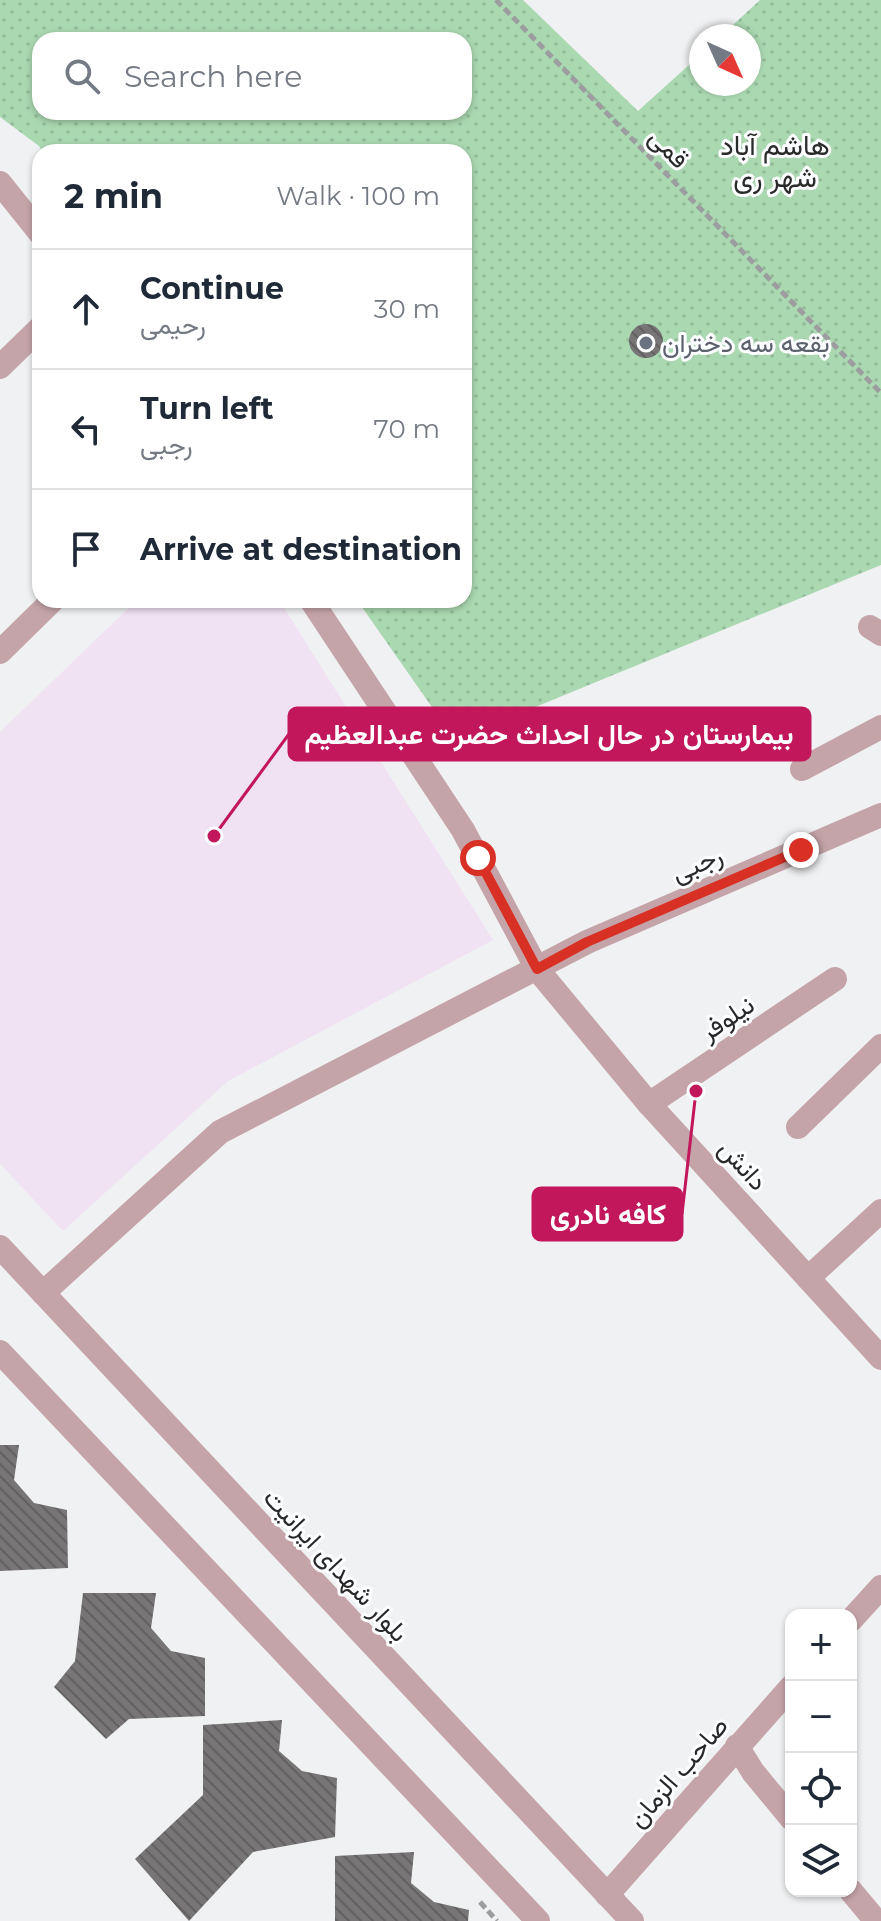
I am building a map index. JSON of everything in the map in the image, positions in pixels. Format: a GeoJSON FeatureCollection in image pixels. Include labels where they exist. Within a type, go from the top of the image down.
{"type":"FeatureCollection","features":[{"type":"Feature","properties":{"kind":"street"},"geometry":{"type":"LineString","coordinates":[[0,183],[32,223]]}},
{"type":"Feature","properties":{"kind":"street"},"geometry":{"type":"LineString","coordinates":[[0,367],[32,336]]}},
{"type":"Feature","properties":{"kind":"street"},"geometry":{"type":"LineString","coordinates":[[0,652],[45,608]]}},
{"type":"Feature","properties":{"kind":"street","name":"دانش"},"geometry":{"type":"LineString","coordinates":[[316,608],[463,830],[537,969],[649,1104],[881,1358]]}},
{"type":"Feature","properties":{"kind":"street"},"geometry":{"type":"LineString","coordinates":[[802,769],[881,727]]}},
{"type":"Feature","properties":{"kind":"street","name":"رجبی"},"geometry":{"type":"LineString","coordinates":[[43,1293],[220,1132],[587,942],[881,815]]}},
{"type":"Feature","properties":{"kind":"street","name":"نیلوفر"},"geometry":{"type":"LineString","coordinates":[[649,1104],[835,979]]}},
{"type":"Feature","properties":{"kind":"street"},"geometry":{"type":"LineString","coordinates":[[798,1127],[881,1046]]}},
{"type":"Feature","properties":{"kind":"street"},"geometry":{"type":"LineString","coordinates":[[808,1278],[881,1211]]}},
{"type":"Feature","properties":{"kind":"street","name":"بلوار شهدای ایرانیت"},"geometry":{"type":"LineString","coordinates":[[0,1247],[632,1921]]}},
{"type":"Feature","properties":{"kind":"street"},"geometry":{"type":"LineString","coordinates":[[0,1352],[538,1921]]}},
{"type":"Feature","properties":{"kind":"street"},"geometry":{"type":"LineString","coordinates":[[857,1613],[881,1587]]}},
{"type":"Feature","properties":{"kind":"street","name":"صاحب الزمان"},"geometry":{"type":"LineString","coordinates":[[607,1895],[785,1694]]}},
{"type":"Feature","properties":{"kind":"street"},"geometry":{"type":"LineString","coordinates":[[737,1746],[753,1772],[785,1811]]}},
{"type":"Feature","properties":{"kind":"street"},"geometry":{"type":"LineString","coordinates":[[856,1897],[876,1921],[881,1915]]}},
{"type":"Feature","properties":{"kind":"path","name":"قمی"},"geometry":{"type":"LineString","coordinates":[[496,0],[881,393]]}},
{"type":"Feature","properties":{"kind":"shaded area"},"geometry":{"type":"Polygon","coordinates":[[[129,608],[284,608],[493,940],[228,1081],[63,1231],[0,1164],[0,732],[129,608]]]}},
{"type":"Feature","properties":{"kind":"green space"},"geometry":{"type":"Polygon","coordinates":[[[0,0],[523,0],[638,111],[689,65],[689,96],[761,96],[761,24],[734,24],[760,0],[881,0],[881,565],[455,740],[363,608],[472,608],[472,144],[36,144],[0,117],[0,0]]]}},
{"type":"Feature","properties":{"kind":"building","name":"بقعه سه دختران"},"geometry":{"type":"Polygon","coordinates":[[[646,324],[658,329],[663,341],[658,353],[646,358],[634,353],[629,341],[634,329],[646,324]]]}},
{"type":"Feature","properties":{"kind":"building"},"geometry":{"type":"Polygon","coordinates":[[[0,1445],[19,1445],[14,1480],[34,1503],[67,1510],[68,1568],[0,1571],[0,1445]]]}},
{"type":"Feature","properties":{"kind":"building"},"geometry":{"type":"Polygon","coordinates":[[[83,1593],[156,1593],[151,1628],[171,1651],[205,1658],[205,1716],[129,1719],[106,1739],[54,1687],[75,1661],[83,1593]]]}},
{"type":"Feature","properties":{"kind":"building"},"geometry":{"type":"Polygon","coordinates":[[[282,1720],[279,1751],[302,1771],[337,1778],[335,1837],[253,1852],[189,1921],[135,1859],[203,1795],[203,1725],[282,1720]]]}},
{"type":"Feature","properties":{"kind":"building"},"geometry":{"type":"Polygon","coordinates":[[[414,1852],[411,1883],[434,1902],[469,1910],[468,1921],[335,1921],[335,1856],[414,1852]]]}},
{"type":"Feature","properties":{"kind":"place","name":"بقعه سه دختران"},"geometry":{"type":"Point","coordinates":[646,343]}},
{"type":"Feature","properties":{"kind":"place","name":"بیمارستان در حال احداث حضرت عبدالعظیم"},"geometry":{"type":"Point","coordinates":[214,836]}},
{"type":"Feature","properties":{"kind":"place","name":"کافه نادری"},"geometry":{"type":"Point","coordinates":[696,1091]}},
{"type":"Feature","properties":{"kind":"district","name":"هاشم آباد شهر ری"},"geometry":{"type":"Point","coordinates":[775,161]}},
{"type":"Feature","properties":{"kind":"route"},"geometry":{"type":"LineString","coordinates":[[478,858],[537,969],[587,942],[801,850]]}}]}
